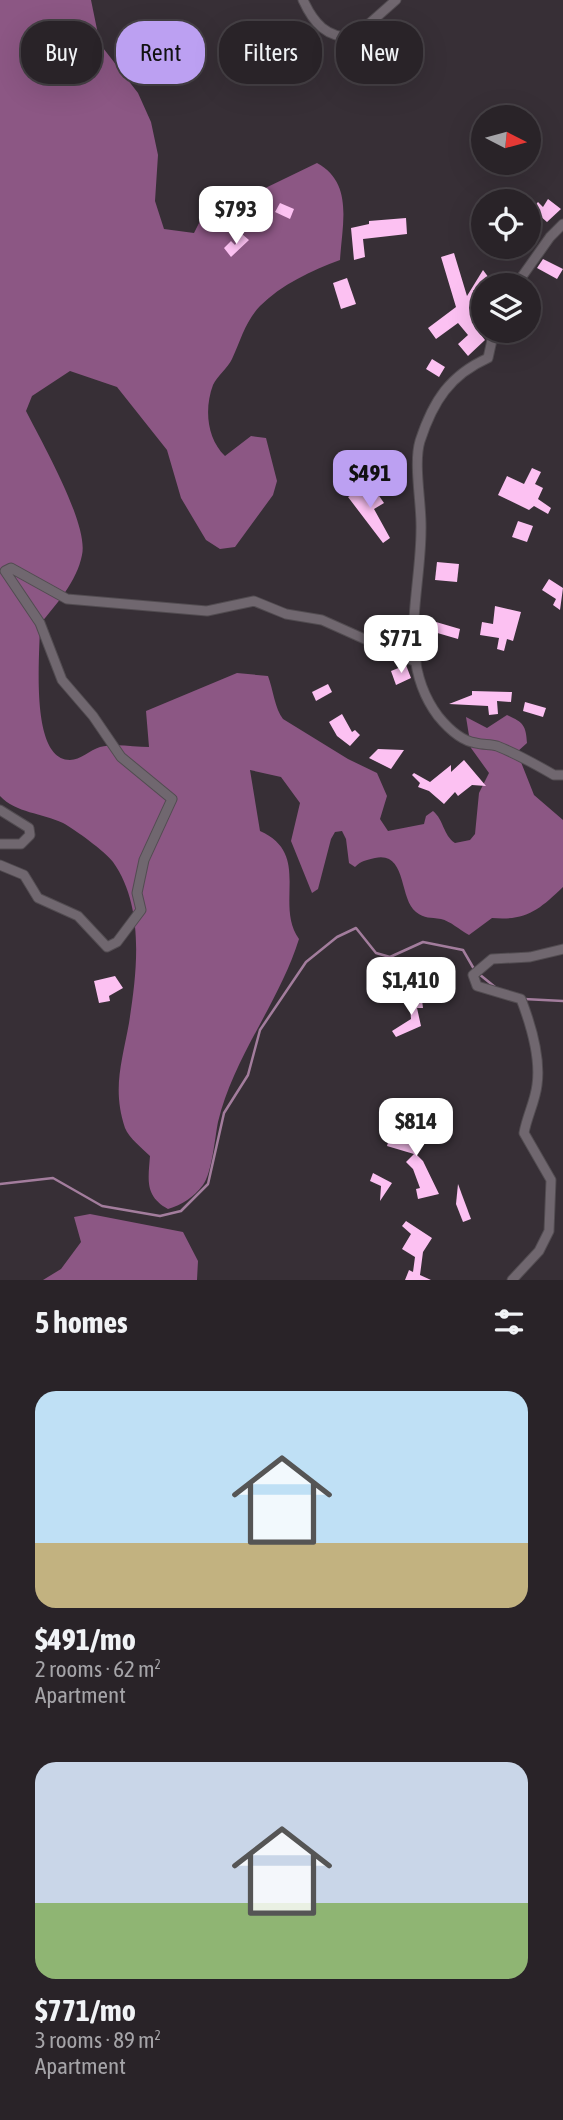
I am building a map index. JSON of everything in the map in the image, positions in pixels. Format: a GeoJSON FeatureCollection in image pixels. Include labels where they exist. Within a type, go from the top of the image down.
{"type":"FeatureCollection","features":[{"type":"Feature","properties":{"kind":"street"},"geometry":{"type":"LineString","coordinates":[[303,0],[314,23],[337,37],[353,38],[396,0]]}},
{"type":"Feature","properties":{"kind":"street"},"geometry":{"type":"LineString","coordinates":[[524,273],[550,237],[563,224]]}},
{"type":"Feature","properties":{"kind":"street"},"geometry":{"type":"LineString","coordinates":[[491,343],[488,358],[457,374],[444,391],[421,441],[416,461],[421,489],[421,534],[413,626],[419,682],[436,713],[451,730],[473,743],[493,745],[554,775],[563,775]]}},
{"type":"Feature","properties":{"kind":"street"},"geometry":{"type":"LineString","coordinates":[[0,865],[24,875],[38,898],[78,916],[107,947],[117,942],[141,910],[137,893],[144,860],[172,799],[121,757],[93,716],[62,680],[40,624],[5,571],[11,568],[67,599],[207,611],[254,601],[286,614],[323,620],[416,662]]}},
{"type":"Feature","properties":{"kind":"street"},"geometry":{"type":"LineString","coordinates":[[0,810],[29,828],[30,835],[21,844],[0,844]]}},
{"type":"Feature","properties":{"kind":"street"},"geometry":{"type":"LineString","coordinates":[[512,1280],[539,1251],[549,1231],[551,1180],[524,1133],[538,1083],[537,1064],[531,1024],[521,999],[477,986],[473,975],[492,960],[542,956],[563,949]]}},
{"type":"Feature","properties":{"kind":"shaded area"},"geometry":{"type":"Polygon","coordinates":[[[0,0],[91,0],[95,21],[21,21],[21,84],[102,84],[102,47],[116,65],[116,84],[131,84],[151,122],[158,155],[155,201],[164,229],[194,233],[201,219],[317,163],[329,171],[336,182],[341,193],[343,219],[340,260],[297,279],[260,306],[210,394],[209,423],[219,449],[225,456],[251,436],[266,438],[277,481],[273,495],[235,547],[220,549],[206,540],[181,498],[167,450],[117,387],[70,371],[32,396],[26,411],[62,483],[82,541],[82,555],[76,574],[40,624],[40,703],[42,725],[48,743],[57,755],[70,760],[106,746],[149,747],[146,711],[237,673],[268,676],[283,719],[348,759],[377,773],[387,796],[380,819],[388,831],[424,824],[426,816],[433,811],[455,843],[470,840],[475,834],[479,793],[489,773],[471,748],[466,717],[487,728],[507,715],[523,725],[526,732],[527,743],[517,752],[534,795],[563,820],[563,887],[531,912],[514,918],[492,918],[469,935],[444,920],[425,917],[416,912],[393,862],[385,858],[375,858],[355,867],[349,863],[346,839],[342,831],[335,832],[331,839],[318,889],[312,893],[291,841],[300,803],[281,777],[250,770],[260,831],[276,841],[285,853],[289,866],[290,911],[292,925],[299,939],[280,985],[245,1052],[225,1098],[206,1179],[192,1197],[168,1209],[155,1199],[152,1193],[149,1180],[150,1156],[127,1132],[119,1101],[119,1076],[136,962],[134,919],[123,880],[113,862],[74,830],[63,823],[14,806],[0,796],[0,0]]]}},
{"type":"Feature","properties":{"kind":"shaded area"},"geometry":{"type":"Polygon","coordinates":[[[90,1214],[183,1232],[198,1261],[197,1280],[43,1280],[61,1269],[81,1242],[74,1217],[90,1214]]]}},
{"type":"Feature","properties":{"kind":"building"},"geometry":{"type":"Polygon","coordinates":[[[548,199],[561,209],[547,222],[541,217],[541,205],[543,207],[548,199]]]}},
{"type":"Feature","properties":{"kind":"building"},"geometry":{"type":"Polygon","coordinates":[[[280,203],[294,209],[290,219],[275,212],[280,203]]]}},
{"type":"Feature","properties":{"kind":"building"},"geometry":{"type":"Polygon","coordinates":[[[406,218],[407,234],[363,239],[365,257],[354,260],[351,228],[369,224],[369,221],[406,218]]]}},
{"type":"Feature","properties":{"kind":"building"},"geometry":{"type":"Polygon","coordinates":[[[242,234],[249,240],[231,257],[224,248],[231,241],[235,245],[242,234]]]}},
{"type":"Feature","properties":{"kind":"building"},"geometry":{"type":"Polygon","coordinates":[[[454,253],[467,296],[471,290],[471,343],[482,343],[468,356],[458,344],[468,335],[458,323],[436,339],[428,328],[456,307],[441,257],[454,253]]]}},
{"type":"Feature","properties":{"kind":"building"},"geometry":{"type":"Polygon","coordinates":[[[543,259],[563,269],[557,279],[537,268],[543,259]]]}},
{"type":"Feature","properties":{"kind":"building"},"geometry":{"type":"Polygon","coordinates":[[[347,278],[356,304],[341,309],[333,283],[347,278]]]}},
{"type":"Feature","properties":{"kind":"building"},"geometry":{"type":"Polygon","coordinates":[[[432,359],[445,367],[439,377],[426,369],[432,359]]]}},
{"type":"Feature","properties":{"kind":"building"},"geometry":{"type":"Polygon","coordinates":[[[532,468],[541,472],[535,484],[543,488],[538,499],[551,508],[548,514],[534,506],[529,510],[498,495],[507,476],[524,484],[532,468]]]}},
{"type":"Feature","properties":{"kind":"building"},"geometry":{"type":"Polygon","coordinates":[[[371,484],[384,503],[374,509],[390,538],[383,543],[348,497],[371,484]]]}},
{"type":"Feature","properties":{"kind":"building"},"geometry":{"type":"Polygon","coordinates":[[[518,521],[533,526],[527,542],[512,537],[518,521]]]}},
{"type":"Feature","properties":{"kind":"building"},"geometry":{"type":"Polygon","coordinates":[[[437,562],[459,564],[457,582],[435,580],[437,562]]]}},
{"type":"Feature","properties":{"kind":"building"},"geometry":{"type":"Polygon","coordinates":[[[549,579],[563,588],[560,610],[553,605],[556,599],[542,590],[549,579]]]}},
{"type":"Feature","properties":{"kind":"building"},"geometry":{"type":"Polygon","coordinates":[[[495,606],[521,612],[513,641],[507,639],[504,651],[497,649],[499,638],[480,635],[482,622],[493,624],[495,606]]]}},
{"type":"Feature","properties":{"kind":"building"},"geometry":{"type":"Polygon","coordinates":[[[436,622],[460,629],[458,639],[434,632],[436,622]]]}},
{"type":"Feature","properties":{"kind":"building"},"geometry":{"type":"Polygon","coordinates":[[[406,665],[411,678],[396,685],[391,671],[406,665]]]}},
{"type":"Feature","properties":{"kind":"building"},"geometry":{"type":"Polygon","coordinates":[[[328,684],[332,692],[316,701],[312,692],[328,684]]]}},
{"type":"Feature","properties":{"kind":"building"},"geometry":{"type":"Polygon","coordinates":[[[472,691],[512,692],[511,702],[497,701],[498,714],[489,715],[488,706],[449,704],[472,695],[472,691]]]}},
{"type":"Feature","properties":{"kind":"building"},"geometry":{"type":"Polygon","coordinates":[[[525,702],[546,708],[543,717],[523,711],[525,702]]]}},
{"type":"Feature","properties":{"kind":"building"},"geometry":{"type":"Polygon","coordinates":[[[342,714],[352,732],[355,730],[360,735],[350,746],[337,736],[329,722],[342,714]]]}},
{"type":"Feature","properties":{"kind":"building"},"geometry":{"type":"Polygon","coordinates":[[[378,749],[404,750],[391,769],[369,758],[378,749]]]}},
{"type":"Feature","properties":{"kind":"building"},"geometry":{"type":"Polygon","coordinates":[[[464,760],[486,786],[472,785],[458,796],[455,792],[444,804],[429,791],[418,787],[420,783],[412,775],[414,773],[430,782],[451,765],[451,772],[464,760]]]}},
{"type":"Feature","properties":{"kind":"building"},"geometry":{"type":"Polygon","coordinates":[[[115,976],[123,988],[109,996],[110,1001],[99,1003],[94,981],[115,976]]]}},
{"type":"Feature","properties":{"kind":"building"},"geometry":{"type":"Polygon","coordinates":[[[409,992],[413,992],[415,1000],[422,1000],[423,1008],[417,1008],[421,1026],[396,1037],[392,1031],[411,1019],[409,992]]]}},
{"type":"Feature","properties":{"kind":"building"},"geometry":{"type":"Polygon","coordinates":[[[410,1110],[423,1116],[416,1131],[420,1131],[416,1154],[423,1161],[439,1194],[418,1199],[416,1189],[420,1188],[413,1169],[406,1162],[414,1154],[387,1146],[390,1135],[411,1140],[414,1121],[407,1117],[410,1110]]]}},
{"type":"Feature","properties":{"kind":"building"},"geometry":{"type":"Polygon","coordinates":[[[373,1173],[392,1183],[380,1201],[381,1186],[370,1181],[373,1173]]]}},
{"type":"Feature","properties":{"kind":"building"},"geometry":{"type":"Polygon","coordinates":[[[458,1184],[471,1219],[463,1222],[456,1204],[458,1184]]]}},
{"type":"Feature","properties":{"kind":"building"},"geometry":{"type":"Polygon","coordinates":[[[406,1221],[432,1238],[423,1252],[420,1275],[431,1280],[405,1280],[409,1270],[413,1272],[415,1257],[402,1249],[411,1234],[402,1226],[406,1221]]]}},
{"type":"Feature","properties":{"kind":"waterway"},"geometry":{"type":"LineString","coordinates":[[0,1184],[53,1178],[102,1206],[160,1216],[181,1211],[208,1184],[224,1113],[248,1075],[260,1030],[306,962],[337,937],[356,928],[376,953],[390,957],[423,942],[463,950],[474,969]]}},
{"type":"Feature","properties":{"kind":"waterway"},"geometry":{"type":"LineString","coordinates":[[479,974],[495,987]]}},
{"type":"Feature","properties":{"kind":"waterway"},"geometry":{"type":"LineString","coordinates":[[524,999],[563,1001]]}}]}
